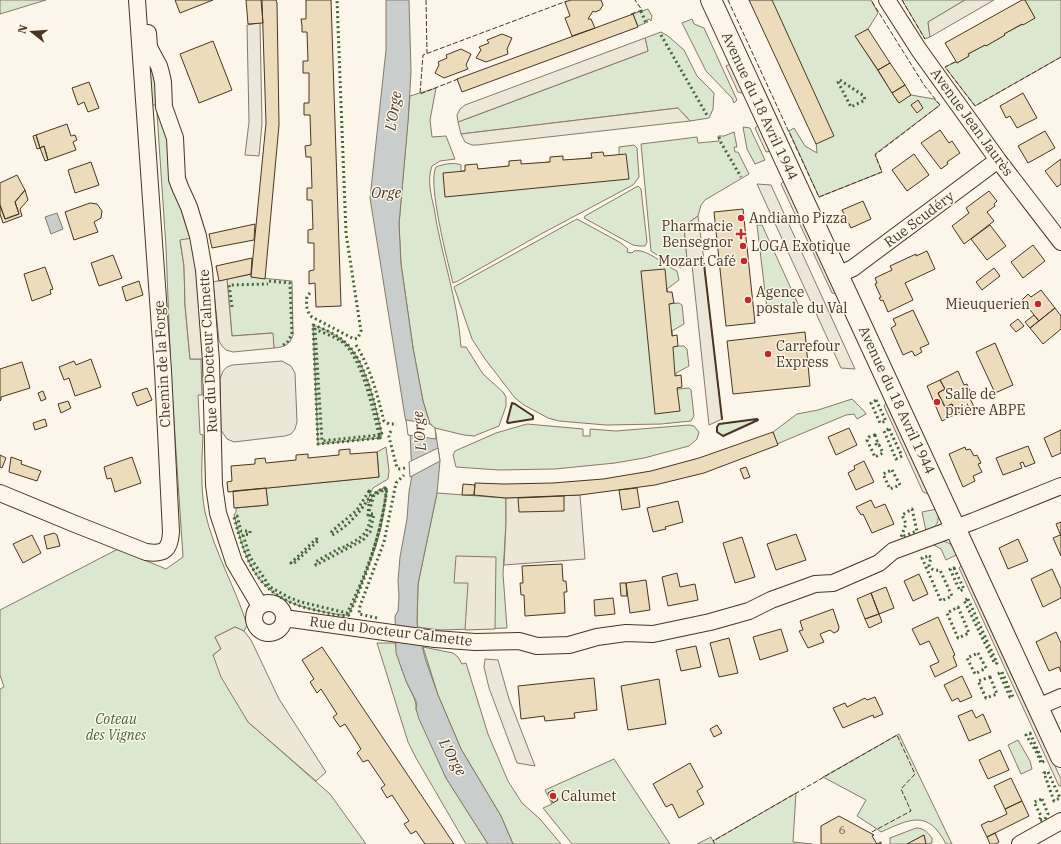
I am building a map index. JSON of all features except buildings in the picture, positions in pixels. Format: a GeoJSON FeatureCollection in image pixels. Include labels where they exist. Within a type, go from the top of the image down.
{"type":"FeatureCollection","features":[{"type":"Feature","properties":{"kind":"street","name":"Chemin de la Forge"},"geometry":{"type":"LineString","coordinates":[[0,493],[146,552],[156,554],[167,548],[170,543],[171,532],[163,371],[137,0]]}},
{"type":"Feature","properties":{"kind":"street","name":"Rue du Docteur Calmette"},"geometry":{"type":"LineString","coordinates":[[146,0],[150,47],[161,72],[164,107],[175,138],[177,179],[189,207],[200,244],[208,302],[214,481],[218,513],[234,562],[260,606]]}},
{"type":"Feature","properties":{"kind":"street","name":"Avenue du 18 Avril 1944"},"geometry":{"type":"LineString","coordinates":[[711,0],[1061,757]]}},
{"type":"Feature","properties":{"kind":"street","name":"Avenue Jean Jaurès"},"geometry":{"type":"LineString","coordinates":[[886,0],[998,160],[1061,242]]}},
{"type":"Feature","properties":{"kind":"street","name":"Rue Scudéry"},"geometry":{"type":"LineString","coordinates":[[838,275],[853,268],[998,160]]}},
{"type":"Feature","properties":{"kind":"street","name":"Rue du Docteur Calmette"},"geometry":{"type":"LineString","coordinates":[[284,618],[434,639],[475,642],[520,641],[537,646],[569,645],[597,637],[626,633],[653,634],[676,630],[749,611],[771,600],[815,584],[833,583],[879,563],[893,551],[1061,486]]}},
{"type":"Feature","properties":{"kind":"street"},"geometry":{"type":"LineString","coordinates":[[265,604],[274,604],[281,610],[284,618],[283,623],[277,631],[262,631],[258,628],[254,619],[257,609],[260,606],[265,604]]}},
{"type":"Feature","properties":{"kind":"street"},"geometry":{"type":"LineString","coordinates":[[1038,707],[1061,697]]}},
{"type":"Feature","properties":{"kind":"street"},"geometry":{"type":"LineString","coordinates":[[1020,844],[1061,821]]}},
{"type":"Feature","properties":{"kind":"green space"},"geometry":{"type":"Polygon","coordinates":[[[0,0],[46,0],[0,14],[0,0]]]}},
{"type":"Feature","properties":{"kind":"green space"},"geometry":{"type":"Polygon","coordinates":[[[763,0],[871,0],[878,13],[868,29],[856,37],[898,102],[911,95],[934,99],[940,105],[875,154],[882,172],[819,197],[789,131],[794,128],[805,146],[817,153],[816,142],[763,0]]]}},
{"type":"Feature","properties":{"kind":"green space"},"geometry":{"type":"Polygon","coordinates":[[[902,0],[965,0],[928,22],[930,37],[925,39],[902,0]]]}},
{"type":"Feature","properties":{"kind":"green space"},"geometry":{"type":"Polygon","coordinates":[[[1025,0],[1061,0],[1061,57],[975,106],[945,67],[955,62],[957,63],[969,56],[968,54],[985,45],[986,46],[1005,35],[1004,34],[1035,18],[1025,0]]]}},
{"type":"Feature","properties":{"kind":"green space"},"geometry":{"type":"Polygon","coordinates":[[[648,9],[652,16],[651,21],[649,19],[647,20],[648,22],[638,26],[633,14],[648,9]]]}},
{"type":"Feature","properties":{"kind":"green space"},"geometry":{"type":"Polygon","coordinates":[[[692,19],[694,24],[704,28],[737,100],[734,103],[732,98],[706,71],[682,23],[692,19]]]}},
{"type":"Feature","properties":{"kind":"green space"},"geometry":{"type":"Polygon","coordinates":[[[661,32],[684,50],[697,76],[714,93],[713,109],[709,118],[690,121],[678,108],[461,134],[458,122],[648,51],[645,38],[661,32]]]}},
{"type":"Feature","properties":{"kind":"green space"},"geometry":{"type":"Polygon","coordinates":[[[149,64],[157,80],[157,105],[150,105],[149,64]]]}},
{"type":"Feature","properties":{"kind":"green space"},"geometry":{"type":"Polygon","coordinates":[[[436,88],[430,120],[432,137],[446,136],[455,159],[440,161],[432,166],[430,187],[437,226],[453,295],[461,347],[466,347],[483,374],[503,392],[506,397],[506,406],[499,426],[474,436],[435,428],[430,424],[423,401],[413,348],[401,264],[399,224],[410,96],[436,88]]]}},
{"type":"Feature","properties":{"kind":"green space","name":"Coteau des Vignes"},"geometry":{"type":"Polygon","coordinates":[[[157,113],[159,113],[167,131],[171,186],[186,217],[192,238],[180,241],[184,266],[185,305],[190,359],[201,359],[202,395],[198,395],[200,434],[203,435],[203,503],[209,527],[219,555],[247,625],[244,631],[235,627],[215,637],[221,649],[213,655],[248,722],[330,794],[366,844],[0,844],[0,689],[4,687],[0,675],[0,610],[118,549],[166,569],[183,557],[171,375],[166,247],[157,113]]]}},
{"type":"Feature","properties":{"kind":"green space"},"geometry":{"type":"Polygon","coordinates":[[[743,127],[750,128],[765,160],[755,164],[747,149],[743,127]]]}},
{"type":"Feature","properties":{"kind":"green space"},"geometry":{"type":"Polygon","coordinates":[[[734,132],[737,147],[734,147],[735,152],[738,152],[749,174],[705,200],[701,205],[698,216],[684,226],[687,259],[683,260],[683,266],[681,268],[651,251],[641,144],[697,137],[698,143],[719,141],[718,136],[724,136],[734,132]]]}},
{"type":"Feature","properties":{"kind":"green space"},"geometry":{"type":"Polygon","coordinates":[[[634,145],[637,148],[639,177],[633,185],[453,283],[436,205],[434,175],[436,167],[445,164],[456,164],[461,165],[461,171],[619,155],[619,147],[634,145]]]}},
{"type":"Feature","properties":{"kind":"green space"},"geometry":{"type":"Polygon","coordinates":[[[638,186],[641,189],[647,242],[645,246],[633,245],[584,218],[585,216],[638,186]]]}},
{"type":"Feature","properties":{"kind":"green space"},"geometry":{"type":"Polygon","coordinates":[[[577,219],[621,243],[628,249],[627,252],[645,252],[677,271],[679,280],[667,289],[669,304],[679,303],[682,305],[684,324],[672,331],[674,346],[684,346],[687,349],[689,366],[676,373],[677,389],[689,388],[691,390],[694,416],[691,421],[661,424],[606,425],[559,421],[548,418],[524,405],[515,398],[485,359],[472,339],[454,287],[577,219]]]}},
{"type":"Feature","properties":{"kind":"green space"},"geometry":{"type":"Polygon","coordinates":[[[757,225],[762,225],[799,306],[767,309],[757,225]]]}},
{"type":"Feature","properties":{"kind":"green space"},"geometry":{"type":"Polygon","coordinates":[[[251,274],[251,277],[292,281],[293,335],[290,341],[284,346],[274,348],[272,333],[232,336],[227,279],[251,274]]]}},
{"type":"Feature","properties":{"kind":"green space"},"geometry":{"type":"Polygon","coordinates":[[[313,325],[337,336],[349,346],[355,354],[370,388],[382,435],[380,438],[318,444],[313,325]]]}},
{"type":"Feature","properties":{"kind":"green space"},"geometry":{"type":"Polygon","coordinates":[[[852,399],[866,414],[857,419],[854,414],[846,415],[777,444],[773,432],[797,414],[818,410],[852,399]]]}},
{"type":"Feature","properties":{"kind":"green space"},"geometry":{"type":"Polygon","coordinates":[[[512,403],[533,416],[533,419],[508,423],[512,403]]]}},
{"type":"Feature","properties":{"kind":"green space"},"geometry":{"type":"Polygon","coordinates":[[[758,420],[723,436],[717,432],[717,427],[719,424],[758,420]]]}},
{"type":"Feature","properties":{"kind":"green space"},"geometry":{"type":"Polygon","coordinates":[[[527,424],[583,429],[583,436],[590,436],[590,429],[616,431],[689,425],[694,426],[699,432],[697,439],[689,446],[644,458],[615,463],[555,469],[499,470],[456,467],[453,455],[455,451],[496,433],[527,424]]]}},
{"type":"Feature","properties":{"kind":"green space"},"geometry":{"type":"Polygon","coordinates":[[[386,447],[389,471],[388,479],[373,488],[367,502],[369,503],[373,495],[380,489],[387,488],[381,528],[375,549],[349,615],[334,614],[299,606],[283,599],[270,590],[259,579],[244,551],[234,515],[236,508],[268,505],[266,488],[379,477],[377,452],[386,447]]]}},
{"type":"Feature","properties":{"kind":"green space"},"geometry":{"type":"Polygon","coordinates":[[[437,493],[506,498],[503,574],[507,628],[440,630],[417,627],[418,584],[437,493]]]}},
{"type":"Feature","properties":{"kind":"green space"},"geometry":{"type":"Polygon","coordinates":[[[937,509],[938,520],[936,525],[926,531],[922,512],[937,509]]]}},
{"type":"Feature","properties":{"kind":"green space"},"geometry":{"type":"Polygon","coordinates":[[[939,541],[951,544],[958,554],[946,560],[941,549],[932,544],[939,541]]]}},
{"type":"Feature","properties":{"kind":"green space"},"geometry":{"type":"Polygon","coordinates":[[[377,643],[395,643],[399,662],[414,698],[416,709],[446,778],[488,844],[466,844],[416,758],[408,742],[377,643]]]}},
{"type":"Feature","properties":{"kind":"green space"},"geometry":{"type":"Polygon","coordinates":[[[423,647],[453,653],[458,657],[462,664],[466,663],[488,734],[508,781],[522,803],[540,819],[561,844],[513,844],[501,816],[461,749],[438,695],[423,647]]]}},
{"type":"Feature","properties":{"kind":"green space"},"geometry":{"type":"Polygon","coordinates":[[[899,734],[952,844],[946,844],[939,833],[925,821],[918,820],[901,823],[881,832],[857,816],[866,800],[823,777],[899,734]]]}},
{"type":"Feature","properties":{"kind":"green space"},"geometry":{"type":"Polygon","coordinates":[[[1018,740],[1030,761],[1032,769],[1021,774],[1008,745],[1018,740]]]}},
{"type":"Feature","properties":{"kind":"green space"},"geometry":{"type":"Polygon","coordinates":[[[614,759],[670,844],[572,844],[543,808],[552,804],[545,790],[614,759]]]}},
{"type":"Feature","properties":{"kind":"green space"},"geometry":{"type":"Polygon","coordinates":[[[796,793],[793,842],[812,844],[697,844],[711,837],[713,841],[796,793]]]}},
{"type":"Feature","properties":{"kind":"green space"},"geometry":{"type":"Polygon","coordinates":[[[916,828],[927,832],[932,838],[932,843],[926,844],[924,835],[907,844],[890,844],[890,838],[916,828]]]}},
{"type":"Feature","properties":{"kind":"shaded area"},"geometry":{"type":"Polygon","coordinates":[[[965,0],[994,0],[930,37],[928,22],[965,0]]]}},
{"type":"Feature","properties":{"kind":"shaded area"},"geometry":{"type":"Polygon","coordinates":[[[260,23],[262,124],[259,156],[245,155],[249,122],[247,25],[260,23]]]}},
{"type":"Feature","properties":{"kind":"shaded area"},"geometry":{"type":"Polygon","coordinates":[[[645,38],[648,51],[458,122],[457,115],[460,109],[465,105],[645,38]]]}},
{"type":"Feature","properties":{"kind":"shaded area"},"geometry":{"type":"Polygon","coordinates":[[[731,64],[745,94],[738,92],[726,66],[731,64]]]}},
{"type":"Feature","properties":{"kind":"shaded area"},"geometry":{"type":"Polygon","coordinates":[[[678,108],[690,121],[477,145],[472,145],[465,142],[461,134],[678,108]]]}},
{"type":"Feature","properties":{"kind":"shaded area"},"geometry":{"type":"Polygon","coordinates":[[[759,125],[771,151],[766,152],[755,128],[759,125]]]}},
{"type":"Feature","properties":{"kind":"shaded area"},"geometry":{"type":"Polygon","coordinates":[[[785,180],[837,294],[832,293],[781,184],[785,180]]]}},
{"type":"Feature","properties":{"kind":"shaded area"},"geometry":{"type":"Polygon","coordinates":[[[757,184],[771,185],[855,369],[841,368],[757,184]]]}},
{"type":"Feature","properties":{"kind":"shaded area"},"geometry":{"type":"Polygon","coordinates":[[[698,216],[704,260],[687,259],[684,226],[698,216]]]}},
{"type":"Feature","properties":{"kind":"shaded area"},"geometry":{"type":"Polygon","coordinates":[[[192,238],[197,262],[206,359],[190,359],[185,305],[184,266],[180,240],[192,238]]]}},
{"type":"Feature","properties":{"kind":"shaded area"},"geometry":{"type":"Polygon","coordinates":[[[704,264],[722,419],[709,425],[692,265],[704,264]]]}},
{"type":"Feature","properties":{"kind":"shaded area"},"geometry":{"type":"Polygon","coordinates":[[[227,279],[232,336],[273,333],[274,348],[233,352],[226,350],[222,346],[219,341],[213,282],[227,279]]]}},
{"type":"Feature","properties":{"kind":"shaded area"},"geometry":{"type":"Polygon","coordinates":[[[282,361],[291,366],[295,373],[297,422],[295,429],[291,434],[285,436],[234,442],[227,439],[221,430],[220,379],[223,371],[232,365],[282,361]]]}},
{"type":"Feature","properties":{"kind":"shaded area"},"geometry":{"type":"Polygon","coordinates":[[[887,401],[931,495],[923,492],[884,406],[887,401]]]}},
{"type":"Feature","properties":{"kind":"shaded area"},"geometry":{"type":"Polygon","coordinates":[[[580,495],[585,559],[504,565],[506,498],[580,495]]]}},
{"type":"Feature","properties":{"kind":"shaded area"},"geometry":{"type":"Polygon","coordinates":[[[456,556],[496,557],[495,629],[465,630],[468,583],[454,583],[456,556]]]}},
{"type":"Feature","properties":{"kind":"shaded area"},"geometry":{"type":"Polygon","coordinates":[[[962,565],[1061,779],[1061,786],[1059,786],[959,568],[962,565]]]}},
{"type":"Feature","properties":{"kind":"shaded area"},"geometry":{"type":"Polygon","coordinates":[[[235,627],[244,631],[251,640],[279,699],[326,772],[316,781],[248,722],[221,677],[213,655],[221,649],[215,637],[235,627]]]}},
{"type":"Feature","properties":{"kind":"shaded area"},"geometry":{"type":"Polygon","coordinates":[[[485,659],[498,660],[509,699],[535,766],[517,763],[489,688],[484,667],[485,659]]]}},
{"type":"Feature","properties":{"kind":"water","name":"Orge"},"geometry":{"type":"Polygon","coordinates":[[[386,0],[409,0],[411,72],[399,224],[401,264],[413,348],[423,401],[430,424],[435,428],[440,461],[437,493],[418,584],[417,624],[425,658],[438,695],[461,749],[501,816],[513,844],[488,844],[446,778],[419,719],[416,709],[417,703],[406,681],[396,653],[395,616],[398,611],[400,557],[407,519],[412,475],[410,433],[405,417],[370,198],[386,50],[386,0]]]}},
{"type":"Feature","properties":{"kind":"water"},"geometry":{"type":"Polygon","coordinates":[[[57,213],[63,229],[51,234],[45,217],[57,213]]]}},
{"type":"Feature","properties":{"kind":"pier"},"geometry":{"type":"Polygon","coordinates":[[[406,420],[430,424],[435,428],[436,439],[408,435],[406,420]]]}},
{"type":"Feature","properties":{"kind":"pier"},"geometry":{"type":"Polygon","coordinates":[[[438,448],[440,461],[410,477],[409,462],[438,448]]]}},
{"type":"Feature","properties":{"kind":"hedge"},"geometry":{"type":"LineString","coordinates":[[310,293],[307,296],[307,305],[312,317],[354,339],[358,338],[361,331],[346,233],[337,0]]}},
{"type":"Feature","properties":{"kind":"hedge"},"geometry":{"type":"LineString","coordinates":[[641,11],[646,23]]}},
{"type":"Feature","properties":{"kind":"hedge"},"geometry":{"type":"LineString","coordinates":[[661,35],[708,117]]}},
{"type":"Feature","properties":{"kind":"hedge"},"geometry":{"type":"LineString","coordinates":[[840,80],[864,96],[865,100],[851,107],[838,82],[840,80]]}},
{"type":"Feature","properties":{"kind":"hedge"},"geometry":{"type":"LineString","coordinates":[[719,137],[741,177]]}},
{"type":"Feature","properties":{"kind":"hedge"},"geometry":{"type":"LineString","coordinates":[[269,281],[290,283],[292,334],[287,343],[281,346]]}},
{"type":"Feature","properties":{"kind":"hedge"},"geometry":{"type":"LineString","coordinates":[[232,307],[229,285],[268,284]]}},
{"type":"Feature","properties":{"kind":"hedge"},"geometry":{"type":"LineString","coordinates":[[313,325],[318,444],[380,438],[379,435],[322,441],[315,329],[341,341],[349,349],[355,359],[366,386],[380,438],[382,435],[370,388],[355,354],[349,346],[337,336],[313,325]]}},
{"type":"Feature","properties":{"kind":"hedge"},"geometry":{"type":"LineString","coordinates":[[356,345],[370,372],[384,421],[389,424],[397,424]]}},
{"type":"Feature","properties":{"kind":"hedge"},"geometry":{"type":"LineString","coordinates":[[876,400],[886,421],[880,423],[871,403],[876,400]]}},
{"type":"Feature","properties":{"kind":"hedge"},"geometry":{"type":"LineString","coordinates":[[889,429],[902,456],[896,459],[884,431],[889,429]]}},
{"type":"Feature","properties":{"kind":"hedge"},"geometry":{"type":"LineString","coordinates":[[391,431],[389,437],[397,468],[405,468]]}},
{"type":"Feature","properties":{"kind":"hedge"},"geometry":{"type":"LineString","coordinates":[[875,435],[877,441],[875,442],[877,446],[879,445],[883,453],[875,457],[867,440],[869,437],[875,435]]}},
{"type":"Feature","properties":{"kind":"hedge"},"geometry":{"type":"LineString","coordinates":[[892,470],[900,485],[890,489],[883,474],[892,470]]}},
{"type":"Feature","properties":{"kind":"hedge"},"geometry":{"type":"LineString","coordinates":[[377,618],[359,614],[360,606],[384,542],[396,483],[404,475]]}},
{"type":"Feature","properties":{"kind":"hedge"},"geometry":{"type":"LineString","coordinates":[[384,488],[373,494],[369,504],[368,515],[374,495],[386,489],[385,503],[382,519],[378,535],[372,552],[367,569],[347,613],[301,602],[270,587],[250,557],[243,535],[250,534],[250,531],[241,531],[237,516],[234,517],[244,551],[259,578],[281,597],[296,605],[332,614],[349,615],[368,569],[377,538],[381,522],[384,506],[387,489],[384,488]]}},
{"type":"Feature","properties":{"kind":"hedge"},"geometry":{"type":"LineString","coordinates":[[369,491],[372,493],[359,511],[344,527],[332,535],[332,531],[357,510],[369,491]]}},
{"type":"Feature","properties":{"kind":"hedge"},"geometry":{"type":"LineString","coordinates":[[912,509],[917,531],[901,537],[906,524],[902,515],[912,509]]}},
{"type":"Feature","properties":{"kind":"hedge"},"geometry":{"type":"LineString","coordinates":[[371,514],[374,514],[370,532],[363,540],[316,565],[315,562],[342,547],[346,547],[361,537],[367,530],[371,514]]}},
{"type":"Feature","properties":{"kind":"hedge"},"geometry":{"type":"LineString","coordinates":[[316,539],[319,540],[293,564],[291,563],[316,539]]}},
{"type":"Feature","properties":{"kind":"hedge"},"geometry":{"type":"LineString","coordinates":[[929,556],[931,557],[930,567],[933,570],[940,570],[952,596],[941,601],[922,558],[929,556]]}},
{"type":"Feature","properties":{"kind":"hedge"},"geometry":{"type":"LineString","coordinates":[[954,568],[964,589],[960,591],[950,569],[954,568]]}},
{"type":"Feature","properties":{"kind":"hedge"},"geometry":{"type":"LineString","coordinates":[[968,599],[997,663],[995,664],[964,600],[968,599]]}},
{"type":"Feature","properties":{"kind":"hedge"},"geometry":{"type":"LineString","coordinates":[[958,607],[969,633],[958,638],[947,613],[958,607]]}},
{"type":"Feature","properties":{"kind":"hedge"},"geometry":{"type":"LineString","coordinates":[[978,653],[986,668],[975,674],[967,658],[978,653]]}},
{"type":"Feature","properties":{"kind":"hedge"},"geometry":{"type":"LineString","coordinates":[[1002,672],[1013,697],[1010,697],[999,673],[1002,672]]}},
{"type":"Feature","properties":{"kind":"hedge"},"geometry":{"type":"LineString","coordinates":[[990,677],[997,694],[986,698],[978,681],[990,677]]}},
{"type":"Feature","properties":{"kind":"hedge"},"geometry":{"type":"LineString","coordinates":[[1030,733],[1043,762],[1041,763],[1026,735],[1030,733]]}},
{"type":"Feature","properties":{"kind":"hedge"},"geometry":{"type":"LineString","coordinates":[[1048,772],[1060,798],[1054,801],[1044,773],[1048,772]]}},
{"type":"Feature","properties":{"kind":"hedge"},"geometry":{"type":"LineString","coordinates":[[1042,799],[1048,814],[1045,819],[1039,821],[1041,816],[1034,802],[1042,799]]}},
{"type":"Feature","properties":{"kind":"fence"},"geometry":{"type":"LineString","coordinates":[[426,0],[427,53]]}},
{"type":"Feature","properties":{"kind":"fence"},"geometry":{"type":"LineString","coordinates":[[631,14],[642,10],[635,0]]}},
{"type":"Feature","properties":{"kind":"fence"},"geometry":{"type":"LineString","coordinates":[[728,0],[819,197],[882,172],[875,155],[940,105],[924,85],[871,0]]}},
{"type":"Feature","properties":{"kind":"fence"},"geometry":{"type":"LineString","coordinates":[[902,0],[925,39]]}},
{"type":"Feature","properties":{"kind":"fence"},"geometry":{"type":"LineString","coordinates":[[458,79],[420,94],[423,55],[567,1]]}},
{"type":"Feature","properties":{"kind":"fence"},"geometry":{"type":"LineString","coordinates":[[955,62],[945,67],[975,106],[1061,57]]}},
{"type":"Feature","properties":{"kind":"fence"},"geometry":{"type":"LineString","coordinates":[[715,844],[713,841],[897,735],[915,774],[901,789],[911,811],[870,833]]}},
{"type":"Feature","properties":{"kind":"wall"},"geometry":{"type":"LineString","coordinates":[[704,264],[722,419]]}},
{"type":"Feature","properties":{"kind":"wall"},"geometry":{"type":"LineString","coordinates":[[512,403],[533,416],[533,419],[508,423],[512,403]]}},
{"type":"Feature","properties":{"kind":"wall"},"geometry":{"type":"LineString","coordinates":[[757,419],[758,420],[723,436],[717,432],[717,427],[719,424],[757,419]]}},
{"type":"Feature","properties":{"kind":"place","name":"Andiamo Pizza"},"geometry":{"type":"Point","coordinates":[741,218]}},
{"type":"Feature","properties":{"kind":"place","name":"Pharmacie Bensegnor"},"geometry":{"type":"Point","coordinates":[741,234]}},
{"type":"Feature","properties":{"kind":"place","name":"LOGA Exotique"},"geometry":{"type":"Point","coordinates":[743,246]}},
{"type":"Feature","properties":{"kind":"place","name":"Mozart Café"},"geometry":{"type":"Point","coordinates":[744,261]}},
{"type":"Feature","properties":{"kind":"place","name":"Agence postale du Val"},"geometry":{"type":"Point","coordinates":[748,300]}},
{"type":"Feature","properties":{"kind":"place","name":"Mieuquerien"},"geometry":{"type":"Point","coordinates":[1038,304]}},
{"type":"Feature","properties":{"kind":"place","name":"Carrefour Express"},"geometry":{"type":"Point","coordinates":[768,354]}},
{"type":"Feature","properties":{"kind":"place","name":"Salle de prière ABPE"},"geometry":{"type":"Point","coordinates":[937,402]}},
{"type":"Feature","properties":{"kind":"place","name":"Calumet"},"geometry":{"type":"Point","coordinates":[553,796]}},
{"type":"Feature","properties":{"kind":"water label","name":"L'Orge"},"geometry":{"type":"Point","coordinates":[393,111]}},
{"type":"Feature","properties":{"kind":"water label","name":"L'Orge"},"geometry":{"type":"Point","coordinates":[419,431]}},
{"type":"Feature","properties":{"kind":"water label","name":"L'Orge"},"geometry":{"type":"Point","coordinates":[453,757]}}]}
